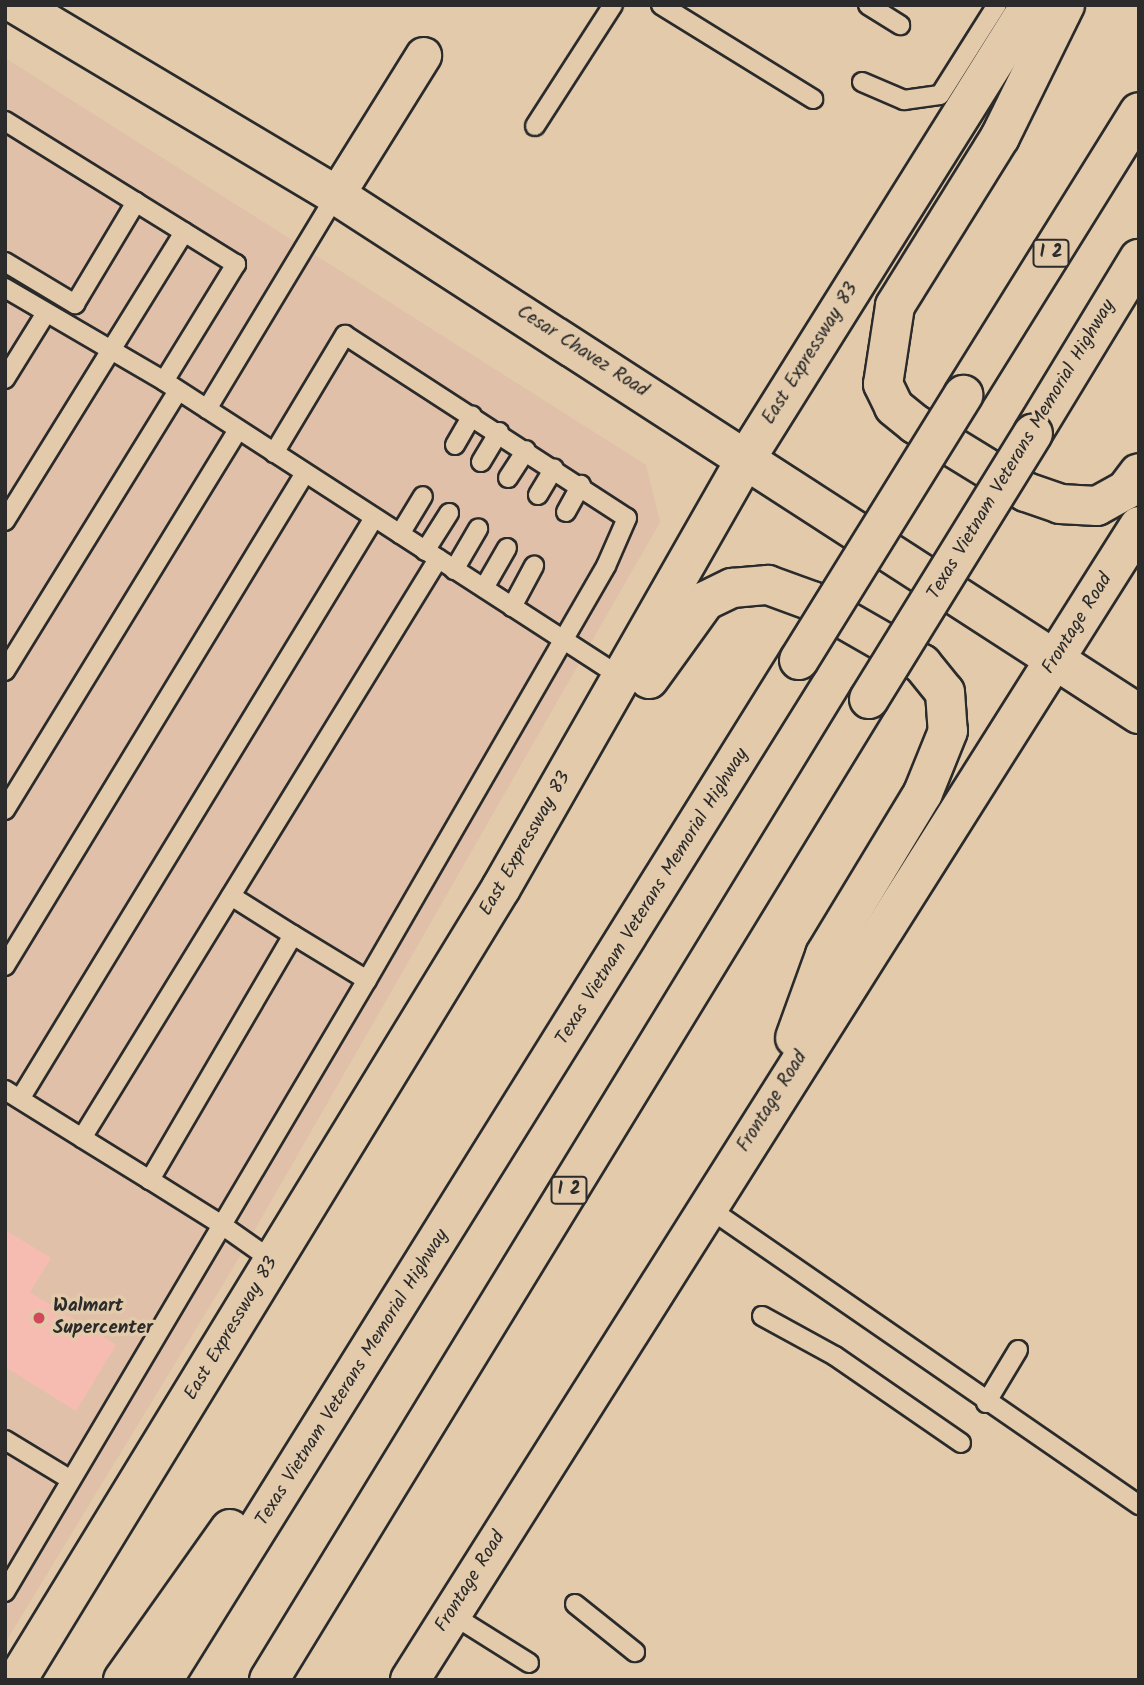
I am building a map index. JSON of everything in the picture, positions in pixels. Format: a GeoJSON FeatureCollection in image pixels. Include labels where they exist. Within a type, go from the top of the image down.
{"type":"FeatureCollection","features":[{"type":"Feature","properties":{"kind":"main road","name":"Cesar Chavez Road"},"geometry":{"type":"LineString","coordinates":[[16,5],[336,195],[747,457],[1139,714]]}},
{"type":"Feature","properties":{"kind":"main road","name":"East Expressway 83"},"geometry":{"type":"LineString","coordinates":[[17,1680],[501,888],[747,457],[1030,5]]}},
{"type":"Feature","properties":{"kind":"main road"},"geometry":{"type":"LineString","coordinates":[[1065,5],[1000,137],[895,306],[883,384],[894,407],[915,424],[1026,492],[1060,504],[1097,506],[1126,490],[1139,473]]}},
{"type":"Feature","properties":{"kind":"main road","name":"Texas Vietnam Veterans Memorial Highway"},"geometry":{"type":"LineString","coordinates":[[163,1680],[478,1179],[1139,111]]}},
{"type":"Feature","properties":{"kind":"main road","name":"Texas Vietnam Veterans Memorial Highway"},"geometry":{"type":"LineString","coordinates":[[277,1669],[1139,259]]}},
{"type":"Feature","properties":{"kind":"main road","name":"Frontage Road"},"geometry":{"type":"LineString","coordinates":[[410,1680],[770,1106],[1139,526]]}},
{"type":"Feature","properties":{"kind":"main road"},"geometry":{"type":"LineString","coordinates":[[501,888],[597,767],[670,642],[705,601],[733,588],[768,585],[812,601],[922,664],[944,692],[948,731],[923,793],[825,955],[770,1106]]}},
{"type":"Feature","properties":{"kind":"main road"},"geometry":{"type":"LineString","coordinates":[[123,1680],[478,1179]]}},
{"type":"Feature","properties":{"kind":"street"},"geometry":{"type":"LineString","coordinates":[[336,195],[423,55]]}},
{"type":"Feature","properties":{"kind":"lane"},"geometry":{"type":"LineString","coordinates":[[535,126],[613,5]]}},
{"type":"Feature","properties":{"kind":"lane"},"geometry":{"type":"LineString","coordinates":[[661,5],[813,100]]}},
{"type":"Feature","properties":{"kind":"lane"},"geometry":{"type":"LineString","coordinates":[[868,5],[900,25]]}},
{"type":"Feature","properties":{"kind":"lane"},"geometry":{"type":"LineString","coordinates":[[862,82],[904,100],[940,95],[998,5]]}},
{"type":"Feature","properties":{"kind":"lane"},"geometry":{"type":"LineString","coordinates":[[5,121],[236,264],[171,386],[5,671]]}},
{"type":"Feature","properties":{"kind":"lane"},"geometry":{"type":"LineString","coordinates":[[207,409],[336,195]]}},
{"type":"Feature","properties":{"kind":"lane"},"geometry":{"type":"LineString","coordinates":[[63,324],[136,202]]}},
{"type":"Feature","properties":{"kind":"lane"},"geometry":{"type":"LineString","coordinates":[[5,521],[184,232]]}},
{"type":"Feature","properties":{"kind":"lane"},"geometry":{"type":"LineString","coordinates":[[5,262],[75,304]]}},
{"type":"Feature","properties":{"kind":"lane"},"geometry":{"type":"LineString","coordinates":[[5,288],[109,352],[171,386],[621,677]]}},
{"type":"Feature","properties":{"kind":"lane"},"geometry":{"type":"LineString","coordinates":[[5,379],[46,313]]}},
{"type":"Feature","properties":{"kind":"lane"},"geometry":{"type":"LineString","coordinates":[[5,1592],[367,981],[562,640],[627,519],[581,485],[345,335],[274,453]]}},
{"type":"Feature","properties":{"kind":"lane"},"geometry":{"type":"LineString","coordinates":[[455,445],[472,416]]}},
{"type":"Feature","properties":{"kind":"lane"},"geometry":{"type":"LineString","coordinates":[[5,810],[238,430]]}},
{"type":"Feature","properties":{"kind":"lane"},"geometry":{"type":"LineString","coordinates":[[481,462],[499,432]]}},
{"type":"Feature","properties":{"kind":"lane"},"geometry":{"type":"LineString","coordinates":[[508,478],[526,450]]}},
{"type":"Feature","properties":{"kind":"lane"},"geometry":{"type":"LineString","coordinates":[[538,495],[554,468]]}},
{"type":"Feature","properties":{"kind":"lane"},"geometry":{"type":"LineString","coordinates":[[5,966],[305,473]]}},
{"type":"Feature","properties":{"kind":"lane"},"geometry":{"type":"LineString","coordinates":[[566,512],[581,485]]}},
{"type":"Feature","properties":{"kind":"lane"},"geometry":{"type":"LineString","coordinates":[[400,534],[423,496]]}},
{"type":"Feature","properties":{"kind":"lane"},"geometry":{"type":"LineString","coordinates":[[82,1138],[231,896],[431,555],[449,513]]}},
{"type":"Feature","properties":{"kind":"lane"},"geometry":{"type":"LineString","coordinates":[[274,1261],[222,1225],[13,1095],[374,518]]}},
{"type":"Feature","properties":{"kind":"lane"},"geometry":{"type":"LineString","coordinates":[[454,570],[478,529]]}},
{"type":"Feature","properties":{"kind":"lane"},"geometry":{"type":"LineString","coordinates":[[484,588],[507,548]]}},
{"type":"Feature","properties":{"kind":"lane"},"geometry":{"type":"LineString","coordinates":[[512,607],[534,566]]}},
{"type":"Feature","properties":{"kind":"lane"},"geometry":{"type":"LineString","coordinates":[[231,896],[367,981]]}},
{"type":"Feature","properties":{"kind":"lane"},"geometry":{"type":"LineString","coordinates":[[150,1180],[293,935]]}},
{"type":"Feature","properties":{"kind":"lane"},"geometry":{"type":"LineString","coordinates":[[707,1207],[986,1403],[1139,1504]]}},
{"type":"Feature","properties":{"kind":"lane"},"geometry":{"type":"LineString","coordinates":[[762,1316],[835,1356],[961,1443]]}},
{"type":"Feature","properties":{"kind":"lane"},"geometry":{"type":"LineString","coordinates":[[986,1403],[1018,1350]]}},
{"type":"Feature","properties":{"kind":"lane"},"geometry":{"type":"LineString","coordinates":[[5,1440],[71,1480]]}},
{"type":"Feature","properties":{"kind":"lane"},"geometry":{"type":"LineString","coordinates":[[575,1604],[635,1653]]}},
{"type":"Feature","properties":{"kind":"lane"},"geometry":{"type":"LineString","coordinates":[[451,1614],[529,1663]]}},
{"type":"Feature","properties":{"kind":"shaded area"},"geometry":{"type":"Polygon","coordinates":[[[5,58],[646,465],[660,522],[230,1273],[5,1643],[5,58]]]}},
{"type":"Feature","properties":{"kind":"building","name":"Walmart Supercenter"},"geometry":{"type":"Polygon","coordinates":[[[5,1230],[51,1258],[30,1292],[116,1345],[76,1411],[5,1367],[5,1230]]]}},
{"type":"Feature","properties":{"kind":"place","name":"Walmart Supercenter"},"geometry":{"type":"Point","coordinates":[39,1318]}}]}
